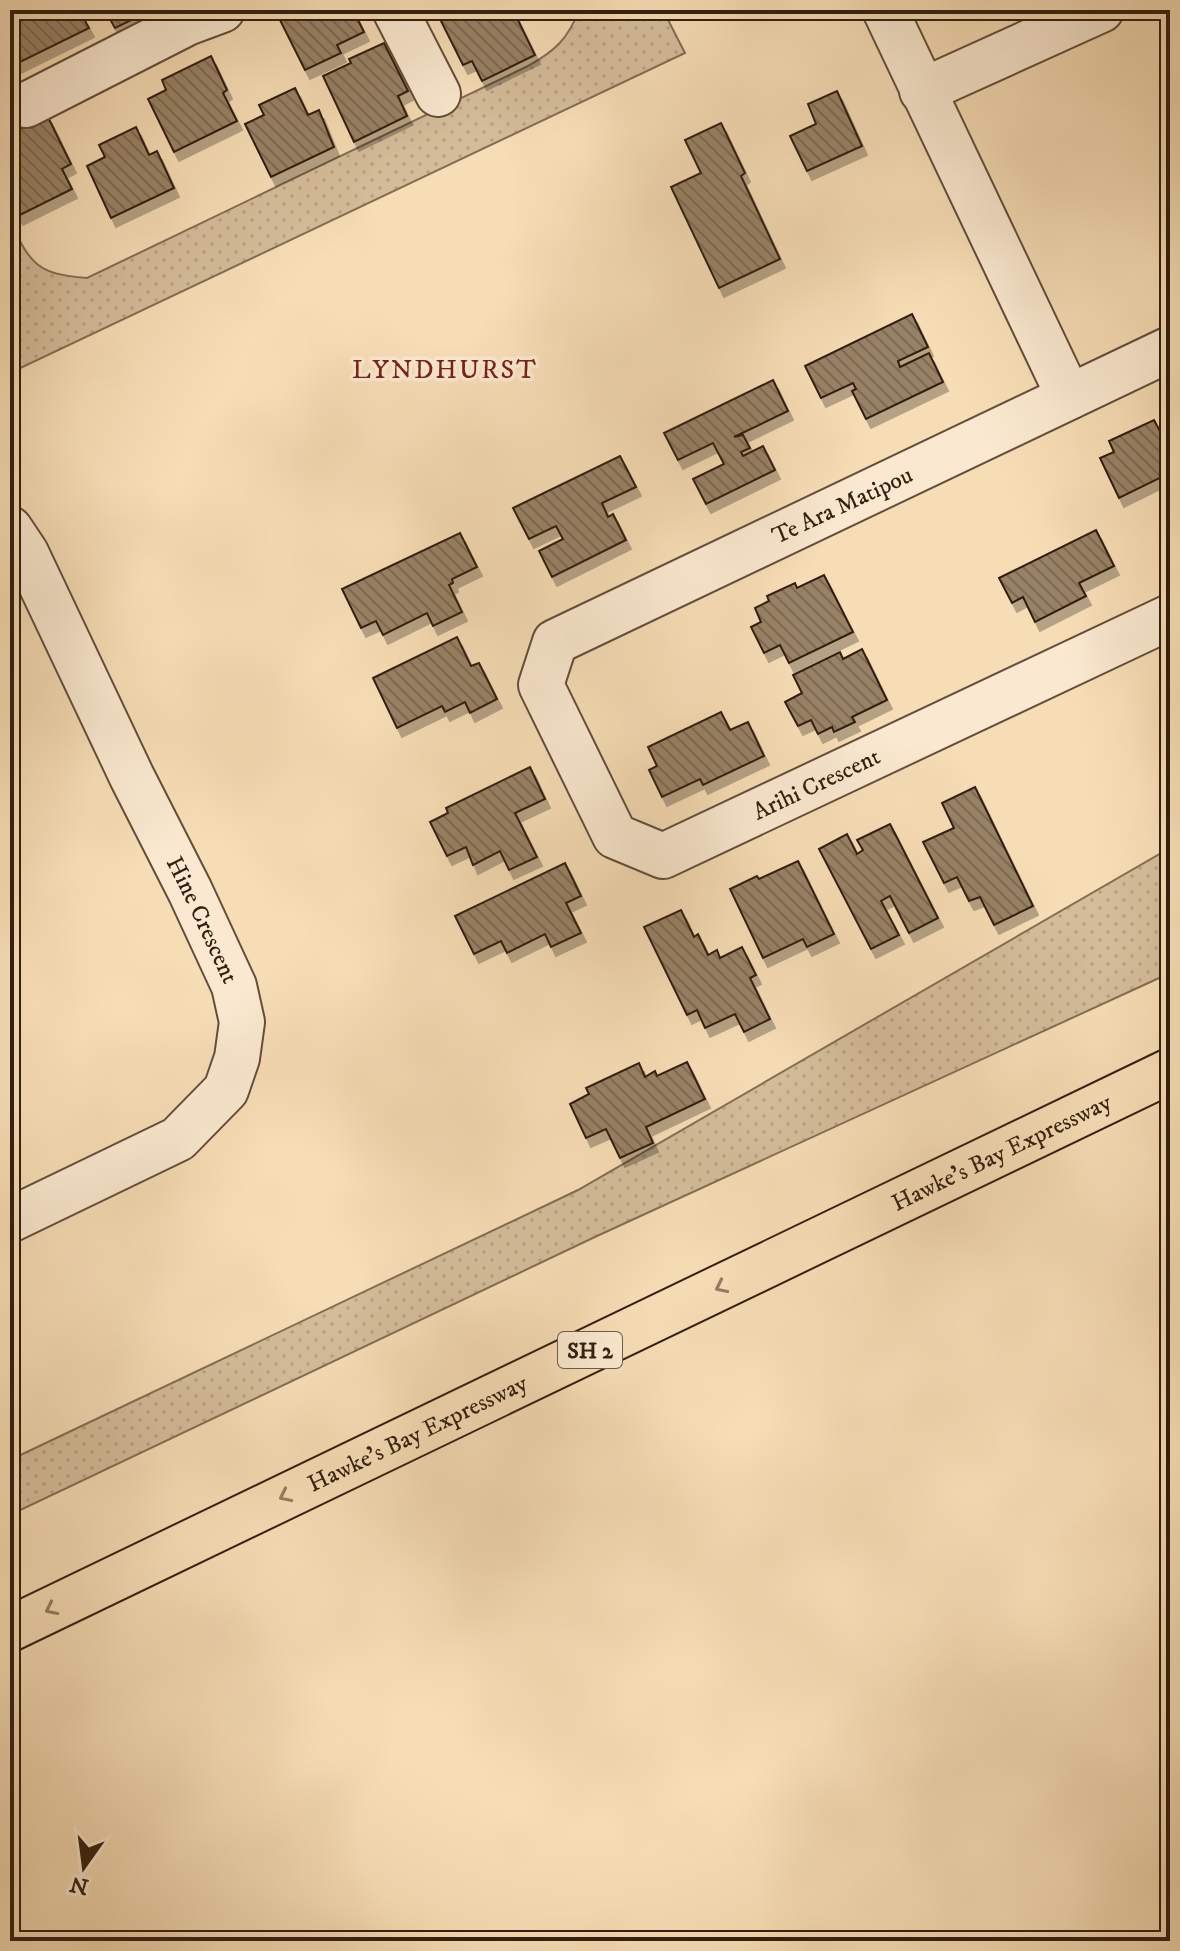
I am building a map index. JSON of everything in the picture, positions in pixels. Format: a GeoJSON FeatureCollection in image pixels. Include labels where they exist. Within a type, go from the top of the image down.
{"type":"FeatureCollection","features":[{"type":"Feature","properties":{"kind":"highway","name":"Hawke's Bay Expressway"},"geometry":{"type":"LineString","coordinates":[[10,1596],[1170,1041]]}},
{"type":"Feature","properties":{"kind":"highway","name":"Hawke's Bay Expressway"},"geometry":{"type":"LineString","coordinates":[[10,1629],[1170,1071]]}},
{"type":"Feature","properties":{"kind":"street"},"geometry":{"type":"LineString","coordinates":[[26,105],[187,23],[222,10]]}},
{"type":"Feature","properties":{"kind":"street"},"geometry":{"type":"LineString","coordinates":[[395,10],[438,94]]}},
{"type":"Feature","properties":{"kind":"street"},"geometry":{"type":"LineString","coordinates":[[885,10],[1069,397]]}},
{"type":"Feature","properties":{"kind":"street"},"geometry":{"type":"LineString","coordinates":[[922,91],[1101,10]]}},
{"type":"Feature","properties":{"kind":"street","name":"Te Ara Matipou"},"geometry":{"type":"LineString","coordinates":[[541,685],[555,642],[1170,349]]}},
{"type":"Feature","properties":{"kind":"street","name":"Hine Crescent"},"geometry":{"type":"LineString","coordinates":[[10,529],[26,553],[132,777],[190,891],[234,986],[242,1022],[237,1058],[226,1090],[178,1139],[10,1220]]}},
{"type":"Feature","properties":{"kind":"street","name":"Arihi Crescent"},"geometry":{"type":"LineString","coordinates":[[541,685],[615,836],[663,856],[1170,617]]}},
{"type":"Feature","properties":{"kind":"shaded area"},"geometry":{"type":"Polygon","coordinates":[[[579,10],[663,10],[685,53],[10,373],[10,221],[30,257],[46,270],[87,278],[528,66],[560,43],[579,10]]]}},
{"type":"Feature","properties":{"kind":"shaded area"},"geometry":{"type":"Polygon","coordinates":[[[1170,848],[1170,973],[597,1236],[10,1515],[10,1460],[578,1190],[1170,848]]]}},
{"type":"Feature","properties":{"kind":"building"},"geometry":{"type":"Polygon","coordinates":[[[10,10],[79,10],[89,28],[10,67],[10,10]]]}},
{"type":"Feature","properties":{"kind":"building"},"geometry":{"type":"Polygon","coordinates":[[[105,10],[152,10],[115,28],[105,10]]]}},
{"type":"Feature","properties":{"kind":"building"},"geometry":{"type":"Polygon","coordinates":[[[275,10],[353,10],[364,32],[337,45],[341,53],[305,70],[275,10]]]}},
{"type":"Feature","properties":{"kind":"building"},"geometry":{"type":"Polygon","coordinates":[[[454,10],[513,10],[535,55],[482,81],[472,61],[463,65],[439,17],[454,10]]]}},
{"type":"Feature","properties":{"kind":"building"},"geometry":{"type":"Polygon","coordinates":[[[384,43],[408,91],[398,96],[407,116],[354,142],[323,76],[351,63],[349,59],[384,43]]]}},
{"type":"Feature","properties":{"kind":"building"},"geometry":{"type":"Polygon","coordinates":[[[211,56],[227,90],[223,93],[237,121],[174,152],[148,99],[166,90],[162,80],[211,56]]]}},
{"type":"Feature","properties":{"kind":"building"},"geometry":{"type":"Polygon","coordinates":[[[295,88],[308,115],[319,110],[334,147],[271,177],[245,124],[264,115],[259,105],[295,88]]]}},
{"type":"Feature","properties":{"kind":"building"},"geometry":{"type":"Polygon","coordinates":[[[837,91],[862,146],[807,171],[790,136],[816,124],[808,104],[837,91]]]}},
{"type":"Feature","properties":{"kind":"building"},"geometry":{"type":"Polygon","coordinates":[[[47,115],[71,164],[62,169],[72,189],[18,216],[10,200],[11,133],[47,115]]]}},
{"type":"Feature","properties":{"kind":"building"},"geometry":{"type":"Polygon","coordinates":[[[721,123],[745,173],[741,176],[780,259],[719,288],[671,187],[701,173],[685,140],[721,123]]]}},
{"type":"Feature","properties":{"kind":"building"},"geometry":{"type":"Polygon","coordinates":[[[136,127],[149,155],[157,151],[174,188],[111,218],[87,166],[105,157],[99,145],[136,127]]]}},
{"type":"Feature","properties":{"kind":"building"},"geometry":{"type":"Polygon","coordinates":[[[912,314],[928,347],[898,361],[900,367],[929,353],[943,382],[866,419],[852,391],[856,389],[853,383],[821,398],[805,366],[912,314]]]}},
{"type":"Feature","properties":{"kind":"building"},"geometry":{"type":"Polygon","coordinates":[[[773,380],[788,411],[734,437],[743,435],[750,448],[741,452],[743,456],[763,446],[775,470],[706,504],[693,479],[724,464],[713,443],[678,460],[664,433],[773,380]]]}},
{"type":"Feature","properties":{"kind":"building"},"geometry":{"type":"Polygon","coordinates":[[[1154,420],[1162,435],[1170,431],[1170,473],[1119,498],[1100,458],[1114,452],[1109,441],[1154,420]]]}},
{"type":"Feature","properties":{"kind":"building"},"geometry":{"type":"Polygon","coordinates":[[[620,456],[636,487],[602,503],[608,517],[613,514],[626,540],[552,577],[539,551],[563,539],[556,526],[529,539],[513,508],[620,456]]]}},
{"type":"Feature","properties":{"kind":"building"},"geometry":{"type":"Polygon","coordinates":[[[1096,530],[1114,566],[1079,583],[1086,596],[1035,622],[1023,597],[1012,603],[999,578],[1096,530]]]}},
{"type":"Feature","properties":{"kind":"building"},"geometry":{"type":"Polygon","coordinates":[[[460,533],[477,567],[452,579],[453,583],[449,585],[462,612],[433,626],[427,613],[383,635],[376,621],[361,628],[342,589],[460,533]]]}},
{"type":"Feature","properties":{"kind":"building"},"geometry":{"type":"Polygon","coordinates":[[[824,575],[853,632],[789,663],[780,645],[764,653],[751,627],[761,622],[755,608],[769,601],[767,596],[795,583],[797,588],[824,575]]]}},
{"type":"Feature","properties":{"kind":"building"},"geometry":{"type":"Polygon","coordinates":[[[457,637],[471,666],[479,663],[497,699],[470,713],[465,702],[445,712],[442,706],[397,728],[373,678],[457,637]]]}},
{"type":"Feature","properties":{"kind":"building"},"geometry":{"type":"Polygon","coordinates":[[[862,649],[887,700],[852,717],[855,722],[834,732],[832,727],[818,734],[811,720],[798,726],[785,702],[802,693],[793,675],[840,652],[843,659],[862,649]]]}},
{"type":"Feature","properties":{"kind":"building"},"geometry":{"type":"Polygon","coordinates":[[[721,712],[730,730],[748,722],[764,756],[703,785],[700,779],[662,797],[649,770],[657,766],[648,747],[721,712]]]}},
{"type":"Feature","properties":{"kind":"building"},"geometry":{"type":"Polygon","coordinates":[[[530,767],[545,799],[515,813],[537,857],[509,870],[500,851],[473,865],[466,847],[447,856],[430,822],[448,813],[446,808],[530,767]]]}},
{"type":"Feature","properties":{"kind":"building"},"geometry":{"type":"Polygon","coordinates":[[[975,787],[1033,906],[994,925],[980,897],[969,901],[957,877],[944,883],[923,842],[954,828],[942,803],[975,787]]]}},
{"type":"Feature","properties":{"kind":"building"},"geometry":{"type":"Polygon","coordinates":[[[890,824],[938,918],[909,933],[890,896],[881,901],[899,935],[871,949],[819,849],[847,834],[857,854],[863,850],[857,840],[890,824]]]}},
{"type":"Feature","properties":{"kind":"building"},"geometry":{"type":"Polygon","coordinates":[[[798,861],[834,934],[807,947],[803,939],[763,958],[730,889],[798,861]]]}},
{"type":"Feature","properties":{"kind":"building"},"geometry":{"type":"Polygon","coordinates":[[[565,863],[581,896],[566,903],[581,933],[551,947],[545,934],[507,953],[501,941],[474,954],[455,916],[565,863]]]}},
{"type":"Feature","properties":{"kind":"building"},"geometry":{"type":"Polygon","coordinates":[[[681,910],[694,937],[698,934],[708,955],[717,950],[720,958],[742,947],[756,975],[750,978],[770,1019],[744,1032],[735,1014],[705,1028],[697,1010],[687,1015],[644,927],[681,910]]]}},
{"type":"Feature","properties":{"kind":"building"},"geometry":{"type":"Polygon","coordinates":[[[687,1062],[705,1099],[646,1127],[653,1143],[620,1158],[606,1129],[586,1138],[570,1104],[589,1094],[586,1088],[639,1063],[645,1077],[655,1071],[657,1076],[687,1062]]]}},
{"type":"Feature","properties":{"kind":"district","name":"LYNDHURST"},"geometry":{"type":"Point","coordinates":[445,369]}}]}
